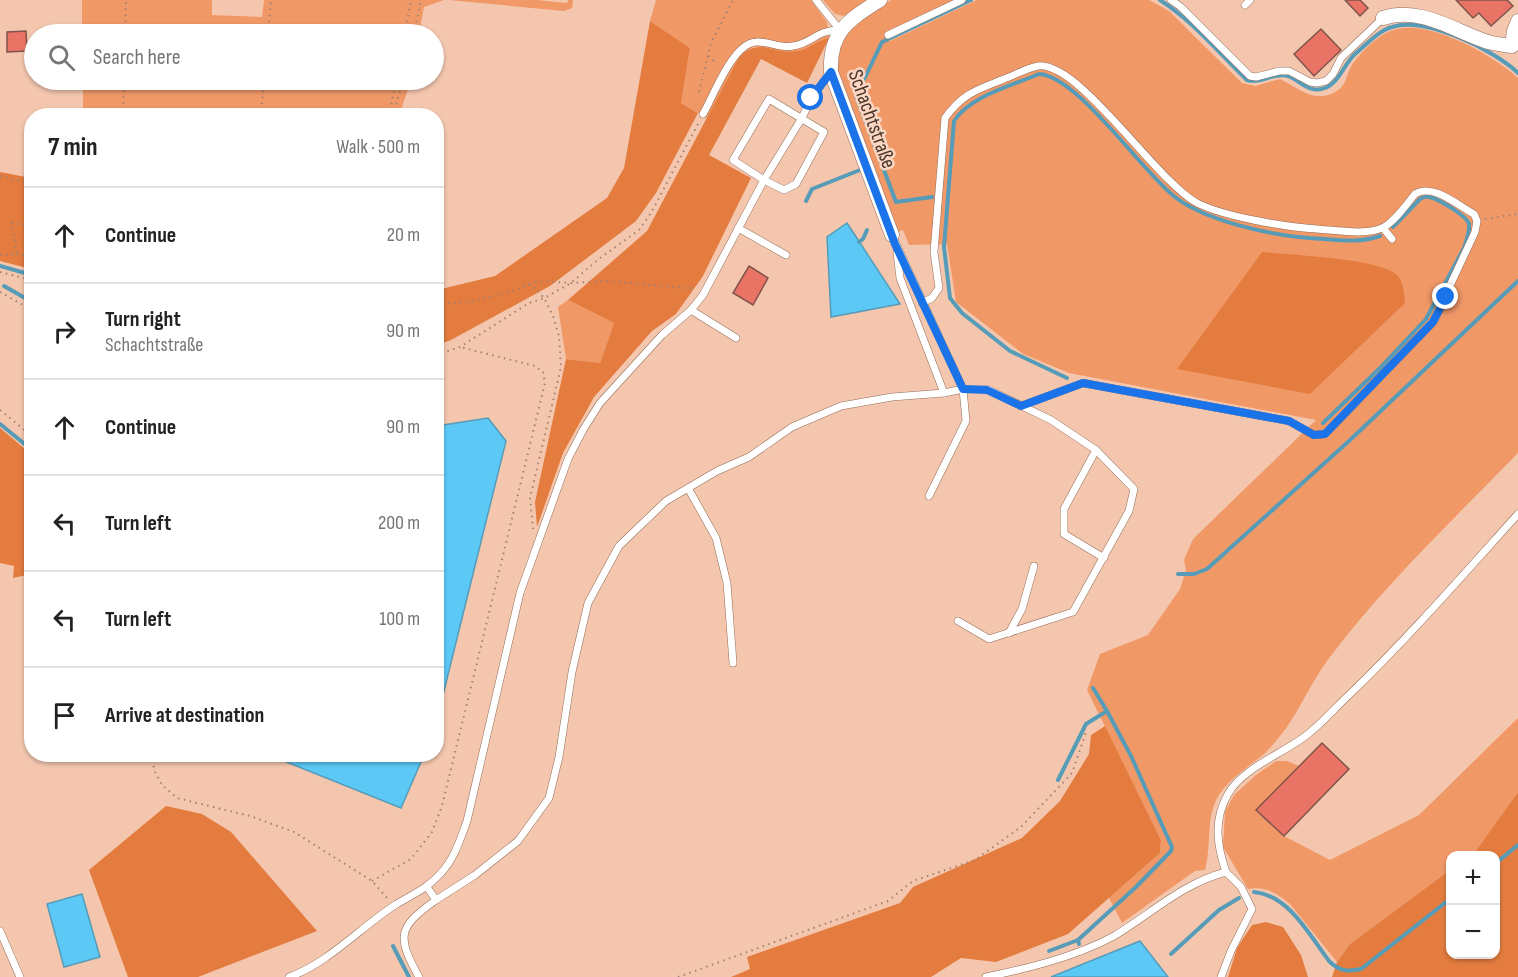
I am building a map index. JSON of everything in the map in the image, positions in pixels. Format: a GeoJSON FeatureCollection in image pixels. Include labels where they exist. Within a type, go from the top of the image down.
{"type":"FeatureCollection","features":[{"type":"Feature","properties":{"kind":"street"},"geometry":{"type":"LineString","coordinates":[[840,30],[852,18],[880,0]]}},
{"type":"Feature","properties":{"kind":"street"},"geometry":{"type":"LineString","coordinates":[[1383,18],[1394,15],[1421,16],[1515,51],[1514,31],[1518,21]]}},
{"type":"Feature","properties":{"kind":"street","name":"Schachtstraße"},"geometry":{"type":"LineString","coordinates":[[840,30],[831,57],[831,72],[894,240]]}},
{"type":"Feature","properties":{"kind":"lane"},"geometry":{"type":"LineString","coordinates":[[816,0],[840,30]]}},
{"type":"Feature","properties":{"kind":"lane"},"geometry":{"type":"LineString","coordinates":[[888,35],[962,0]]}},
{"type":"Feature","properties":{"kind":"lane"},"geometry":{"type":"LineString","coordinates":[[1172,0],[1250,76],[1289,71],[1310,82],[1317,83],[1326,81],[1333,74],[1341,58],[1383,18]]}},
{"type":"Feature","properties":{"kind":"lane"},"geometry":{"type":"LineString","coordinates":[[703,114],[728,67],[742,47],[753,42],[792,47],[820,32],[840,30]]}},
{"type":"Feature","properties":{"kind":"lane"},"geometry":{"type":"LineString","coordinates":[[922,303],[932,298],[939,288],[934,252],[945,118],[957,102],[974,91],[1038,66],[1054,68],[1095,101],[1177,188],[1197,203],[1228,213],[1293,228],[1365,231],[1383,228],[1415,194],[1421,190],[1432,190],[1474,214],[1477,221],[1470,242],[1433,322],[1325,434],[1314,435],[1289,421],[1083,383],[1021,406]]}},
{"type":"Feature","properties":{"kind":"lane"},"geometry":{"type":"LineString","coordinates":[[289,977],[336,949],[394,905],[427,887],[442,873],[454,854],[467,821],[520,593],[568,459],[600,403],[662,335],[691,310],[703,295],[811,98],[831,72]]}},
{"type":"Feature","properties":{"kind":"lane"},"geometry":{"type":"LineString","coordinates":[[769,99],[824,132],[796,184],[784,190],[764,180],[734,160],[769,99]]}},
{"type":"Feature","properties":{"kind":"lane"},"geometry":{"type":"LineString","coordinates":[[738,228],[786,255]]}},
{"type":"Feature","properties":{"kind":"lane"},"geometry":{"type":"LineString","coordinates":[[1383,228],[1392,239]]}},
{"type":"Feature","properties":{"kind":"lane"},"geometry":{"type":"LineString","coordinates":[[894,240],[963,389],[966,420],[929,496]]}},
{"type":"Feature","properties":{"kind":"lane"},"geometry":{"type":"LineString","coordinates":[[894,240],[900,278],[944,393]]}},
{"type":"Feature","properties":{"kind":"lane"},"geometry":{"type":"LineString","coordinates":[[691,310],[736,338]]}},
{"type":"Feature","properties":{"kind":"lane"},"geometry":{"type":"LineString","coordinates":[[419,977],[409,959],[404,942],[406,927],[416,914],[475,875],[518,841],[549,798],[559,757],[572,672],[588,603],[619,546],[666,501],[717,471],[749,457],[792,427],[841,406],[892,397],[944,393],[963,389],[987,390],[1051,420],[1096,450],[1134,489],[1130,511],[1073,612],[989,639],[958,621]]}},
{"type":"Feature","properties":{"kind":"lane"},"geometry":{"type":"LineString","coordinates":[[1096,450],[1064,508],[1064,534],[1104,558]]}},
{"type":"Feature","properties":{"kind":"lane"},"geometry":{"type":"LineString","coordinates":[[688,488],[716,538],[727,583],[733,663]]}},
{"type":"Feature","properties":{"kind":"lane"},"geometry":{"type":"LineString","coordinates":[[1221,977],[1252,909],[1241,887],[1226,872],[1219,849],[1217,832],[1228,792],[1251,770],[1307,735],[1370,675],[1518,514]]}},
{"type":"Feature","properties":{"kind":"lane"},"geometry":{"type":"LineString","coordinates":[[1008,633],[1022,609],[1034,566]]}},
{"type":"Feature","properties":{"kind":"lane"},"geometry":{"type":"LineString","coordinates":[[986,977],[1063,957],[1113,936],[1185,889],[1207,877],[1226,872]]}},
{"type":"Feature","properties":{"kind":"lane"},"geometry":{"type":"LineString","coordinates":[[427,887],[436,900]]}},
{"type":"Feature","properties":{"kind":"lane"},"geometry":{"type":"LineString","coordinates":[[0,931],[20,977]]}},
{"type":"Feature","properties":{"kind":"path"},"geometry":{"type":"LineString","coordinates":[[125,24],[126,0]]}},
{"type":"Feature","properties":{"kind":"path"},"geometry":{"type":"LineString","coordinates":[[269,24],[270,0]]}},
{"type":"Feature","properties":{"kind":"path"},"geometry":{"type":"LineString","coordinates":[[407,24],[411,0]]}},
{"type":"Feature","properties":{"kind":"path"},"geometry":{"type":"LineString","coordinates":[[416,24],[421,0]]}},
{"type":"Feature","properties":{"kind":"path"},"geometry":{"type":"LineString","coordinates":[[699,92],[711,43],[733,0]]}},
{"type":"Feature","properties":{"kind":"path"},"geometry":{"type":"LineString","coordinates":[[708,56],[718,64],[728,67]]}},
{"type":"Feature","properties":{"kind":"path"},"geometry":{"type":"LineString","coordinates":[[123,108],[124,90]]}},
{"type":"Feature","properties":{"kind":"path"},"geometry":{"type":"LineString","coordinates":[[262,108],[263,90]]}},
{"type":"Feature","properties":{"kind":"path"},"geometry":{"type":"LineString","coordinates":[[392,108],[395,90]]}},
{"type":"Feature","properties":{"kind":"path"},"geometry":{"type":"LineString","coordinates":[[394,108],[400,90]]}},
{"type":"Feature","properties":{"kind":"path"},"geometry":{"type":"LineString","coordinates":[[444,351],[460,346],[529,303],[544,298],[571,283],[600,258],[639,230],[651,213],[703,114]]}},
{"type":"Feature","properties":{"kind":"path"},"geometry":{"type":"LineString","coordinates":[[0,176],[24,182]]}},
{"type":"Feature","properties":{"kind":"path"},"geometry":{"type":"LineString","coordinates":[[1477,221],[1518,214]]}},
{"type":"Feature","properties":{"kind":"path"},"geometry":{"type":"LineString","coordinates":[[17,254],[12,223],[24,225]]}},
{"type":"Feature","properties":{"kind":"path"},"geometry":{"type":"LineString","coordinates":[[0,255],[24,255]]}},
{"type":"Feature","properties":{"kind":"path"},"geometry":{"type":"LineString","coordinates":[[0,272],[24,278]]}},
{"type":"Feature","properties":{"kind":"path"},"geometry":{"type":"LineString","coordinates":[[444,304],[470,302],[503,294],[539,280],[571,283],[607,281],[694,287],[703,295]]}},
{"type":"Feature","properties":{"kind":"path"},"geometry":{"type":"LineString","coordinates":[[528,284],[544,298],[553,316],[559,336],[561,367],[530,498],[535,549]]}},
{"type":"Feature","properties":{"kind":"path"},"geometry":{"type":"LineString","coordinates":[[0,292],[24,306]]}},
{"type":"Feature","properties":{"kind":"path"},"geometry":{"type":"LineString","coordinates":[[553,316],[559,316]]}},
{"type":"Feature","properties":{"kind":"path"},"geometry":{"type":"LineString","coordinates":[[372,881],[411,859],[432,832],[442,806],[545,383],[543,372],[535,366],[460,346]]}},
{"type":"Feature","properties":{"kind":"path"},"geometry":{"type":"LineString","coordinates":[[0,410],[24,430]]}},
{"type":"Feature","properties":{"kind":"path"},"geometry":{"type":"LineString","coordinates":[[678,977],[888,901],[913,881],[975,860],[1021,827],[1072,772],[1086,732]]}},
{"type":"Feature","properties":{"kind":"path"},"geometry":{"type":"LineString","coordinates":[[153,762],[154,770],[162,785],[177,798],[250,816],[294,832],[372,881],[394,905]]}},
{"type":"Feature","properties":{"kind":"shaded area"},"geometry":{"type":"Polygon","coordinates":[[[82,0],[212,0],[212,15],[262,17],[264,0],[444,0],[424,7],[421,24],[82,24],[82,0]]]}},
{"type":"Feature","properties":{"kind":"shaded area"},"geometry":{"type":"Polygon","coordinates":[[[449,0],[537,0],[567,3],[568,0],[573,0],[572,8],[564,11],[449,0]]]}},
{"type":"Feature","properties":{"kind":"shaded area"},"geometry":{"type":"Polygon","coordinates":[[[656,0],[811,0],[827,22],[829,38],[792,52],[753,47],[738,59],[707,118],[681,103],[690,48],[650,21],[656,0]]]}},
{"type":"Feature","properties":{"kind":"shaded area"},"geometry":{"type":"Polygon","coordinates":[[[823,0],[867,0],[844,16],[835,14],[823,0]]]}},
{"type":"Feature","properties":{"kind":"shaded area"},"geometry":{"type":"Polygon","coordinates":[[[891,0],[954,0],[887,33],[890,41],[977,0],[1149,0],[1169,11],[1242,83],[1255,86],[1280,79],[1313,96],[1327,95],[1339,89],[1345,82],[1351,66],[1363,52],[1379,37],[1397,29],[1427,30],[1444,35],[1478,50],[1518,78],[1518,453],[1421,552],[1351,630],[1324,665],[1287,727],[1276,741],[1223,789],[1212,812],[1205,870],[1195,871],[1122,923],[1109,898],[1160,853],[1161,840],[1087,690],[1100,654],[1148,635],[1180,589],[1186,570],[1184,560],[1193,539],[1316,420],[1069,373],[1023,354],[956,302],[947,244],[909,245],[903,230],[898,232],[838,71],[840,46],[845,36],[861,20],[891,0]]]}},
{"type":"Feature","properties":{"kind":"shaded area"},"geometry":{"type":"Polygon","coordinates":[[[650,21],[690,48],[681,103],[698,113],[656,193],[636,221],[550,286],[444,342],[444,288],[495,276],[607,198],[624,168],[650,21]]]}},
{"type":"Feature","properties":{"kind":"shaded area"},"geometry":{"type":"Polygon","coordinates":[[[829,38],[807,83],[761,59],[709,155],[751,178],[703,276],[676,314],[652,331],[594,397],[563,453],[537,527],[535,502],[566,359],[600,363],[614,323],[568,300],[647,231],[738,59],[753,48],[797,51],[829,38]]]}},
{"type":"Feature","properties":{"kind":"shaded area"},"geometry":{"type":"Polygon","coordinates":[[[83,90],[408,90],[402,108],[83,108],[83,90]]]}},
{"type":"Feature","properties":{"kind":"shaded area"},"geometry":{"type":"Polygon","coordinates":[[[0,172],[24,177],[24,267],[0,261],[0,172]]]}},
{"type":"Feature","properties":{"kind":"shaded area"},"geometry":{"type":"Polygon","coordinates":[[[1262,252],[1355,261],[1389,270],[1400,279],[1405,303],[1310,394],[1177,369],[1262,252]]]}},
{"type":"Feature","properties":{"kind":"shaded area"},"geometry":{"type":"Polygon","coordinates":[[[568,300],[614,323],[600,363],[566,359],[558,307],[568,300]]]}},
{"type":"Feature","properties":{"kind":"shaded area"},"geometry":{"type":"Polygon","coordinates":[[[0,428],[24,448],[24,576],[13,578],[14,566],[0,563],[0,428]]]}},
{"type":"Feature","properties":{"kind":"shaded area"},"geometry":{"type":"Polygon","coordinates":[[[1518,718],[1518,792],[1477,851],[1446,851],[1446,873],[1350,944],[1337,962],[1290,904],[1270,891],[1248,889],[1223,847],[1225,812],[1234,795],[1276,761],[1287,761],[1299,766],[1257,810],[1284,836],[1330,860],[1419,815],[1518,718]]]}},
{"type":"Feature","properties":{"kind":"shaded area"},"geometry":{"type":"Polygon","coordinates":[[[1105,726],[1161,840],[1160,853],[1068,934],[996,962],[961,958],[931,977],[731,977],[750,969],[747,957],[900,903],[913,887],[1022,838],[1060,801],[1089,754],[1091,735],[1105,726]]]}},
{"type":"Feature","properties":{"kind":"shaded area"},"geometry":{"type":"Polygon","coordinates":[[[1518,792],[1518,977],[1332,977],[1337,962],[1350,944],[1446,873],[1446,959],[1500,959],[1500,851],[1476,851],[1518,792]]]}},
{"type":"Feature","properties":{"kind":"shaded area"},"geometry":{"type":"Polygon","coordinates":[[[166,806],[202,814],[231,832],[317,931],[198,977],[128,977],[89,870],[166,806]]]}},
{"type":"Feature","properties":{"kind":"shaded area"},"geometry":{"type":"Polygon","coordinates":[[[1266,922],[1283,927],[1301,955],[1308,977],[1228,977],[1237,948],[1252,925],[1266,922]]]}},
{"type":"Feature","properties":{"kind":"water"},"geometry":{"type":"Polygon","coordinates":[[[847,223],[900,304],[831,317],[827,237],[847,223]]]}},
{"type":"Feature","properties":{"kind":"water"},"geometry":{"type":"Polygon","coordinates":[[[488,418],[506,441],[444,691],[444,425],[488,418]]]}},
{"type":"Feature","properties":{"kind":"water"},"geometry":{"type":"Polygon","coordinates":[[[286,762],[421,762],[401,808],[286,762]]]}},
{"type":"Feature","properties":{"kind":"water"},"geometry":{"type":"Polygon","coordinates":[[[82,894],[100,957],[64,967],[47,904],[82,894]]]}},
{"type":"Feature","properties":{"kind":"water"},"geometry":{"type":"Polygon","coordinates":[[[1140,941],[1168,977],[1051,977],[1140,941]]]}},
{"type":"Feature","properties":{"kind":"building"},"geometry":{"type":"Polygon","coordinates":[[[1345,0],[1360,0],[1368,8],[1360,16],[1345,0]]]}},
{"type":"Feature","properties":{"kind":"building"},"geometry":{"type":"Polygon","coordinates":[[[1456,0],[1507,0],[1513,6],[1491,26],[1479,13],[1473,18],[1456,0]]]}},
{"type":"Feature","properties":{"kind":"building"},"geometry":{"type":"Polygon","coordinates":[[[1321,29],[1341,50],[1314,76],[1294,54],[1321,29]]]}},
{"type":"Feature","properties":{"kind":"building"},"geometry":{"type":"Polygon","coordinates":[[[24,31],[24,51],[7,52],[7,32],[24,31]]]}},
{"type":"Feature","properties":{"kind":"building"},"geometry":{"type":"Polygon","coordinates":[[[749,266],[768,278],[753,305],[733,293],[749,266]]]}},
{"type":"Feature","properties":{"kind":"building"},"geometry":{"type":"Polygon","coordinates":[[[1322,743],[1349,769],[1284,836],[1256,810],[1322,743]]]}},
{"type":"Feature","properties":{"kind":"waterway"},"geometry":{"type":"LineString","coordinates":[[932,197],[896,202],[856,96],[882,42],[971,0]]}},
{"type":"Feature","properties":{"kind":"waterway"},"geometry":{"type":"LineString","coordinates":[[1160,0],[1195,27],[1247,80],[1283,75],[1310,88],[1325,88],[1338,78],[1351,58],[1377,35],[1392,27],[1406,25],[1422,26],[1458,37],[1493,55],[1518,73]]}},
{"type":"Feature","properties":{"kind":"waterway"},"geometry":{"type":"LineString","coordinates":[[1067,378],[1010,351],[962,313],[950,298],[944,247],[954,121],[970,105],[993,92],[1039,74],[1055,79],[1090,107],[1161,185],[1175,197],[1188,206],[1221,220],[1276,234],[1309,238],[1354,240],[1380,236]]}},
{"type":"Feature","properties":{"kind":"waterway"},"geometry":{"type":"LineString","coordinates":[[806,201],[812,189],[860,170]]}},
{"type":"Feature","properties":{"kind":"waterway"},"geometry":{"type":"LineString","coordinates":[[1323,423],[1426,319],[1464,248],[1469,224],[1458,212],[1433,198],[1426,197],[1420,199],[1393,227]]}},
{"type":"Feature","properties":{"kind":"waterway"},"geometry":{"type":"LineString","coordinates":[[859,242],[867,230]]}},
{"type":"Feature","properties":{"kind":"waterway"},"geometry":{"type":"LineString","coordinates":[[0,266],[24,273]]}},
{"type":"Feature","properties":{"kind":"waterway"},"geometry":{"type":"LineString","coordinates":[[1178,574],[1194,574],[1207,569],[1349,441],[1518,281]]}},
{"type":"Feature","properties":{"kind":"waterway"},"geometry":{"type":"LineString","coordinates":[[4,286],[24,297]]}},
{"type":"Feature","properties":{"kind":"waterway"},"geometry":{"type":"LineString","coordinates":[[0,424],[24,444]]}},
{"type":"Feature","properties":{"kind":"waterway"},"geometry":{"type":"LineString","coordinates":[[1079,944],[1078,940],[1136,887],[1171,851],[1172,847],[1131,756],[1093,688]]}},
{"type":"Feature","properties":{"kind":"waterway"},"geometry":{"type":"LineString","coordinates":[[1058,780],[1086,724],[1107,711]]}},
{"type":"Feature","properties":{"kind":"waterway"},"geometry":{"type":"LineString","coordinates":[[1500,860],[1518,845]]}},
{"type":"Feature","properties":{"kind":"waterway"},"geometry":{"type":"LineString","coordinates":[[1254,892],[1266,895],[1288,909],[1298,918],[1329,961],[1336,967],[1347,970],[1361,969],[1446,902]]}},
{"type":"Feature","properties":{"kind":"waterway"},"geometry":{"type":"LineString","coordinates":[[1171,954],[1219,910],[1239,898]]}},
{"type":"Feature","properties":{"kind":"waterway"},"geometry":{"type":"LineString","coordinates":[[1049,951],[1078,940]]}},
{"type":"Feature","properties":{"kind":"waterway"},"geometry":{"type":"LineString","coordinates":[[393,946],[409,977]]}},
{"type":"Feature","properties":{"kind":"route"},"geometry":{"type":"LineString","coordinates":[[811,98],[831,72],[895,244],[963,389],[987,390],[1021,406],[1083,383],[1289,421],[1314,435],[1325,434],[1433,322],[1446,297]]}}]}
